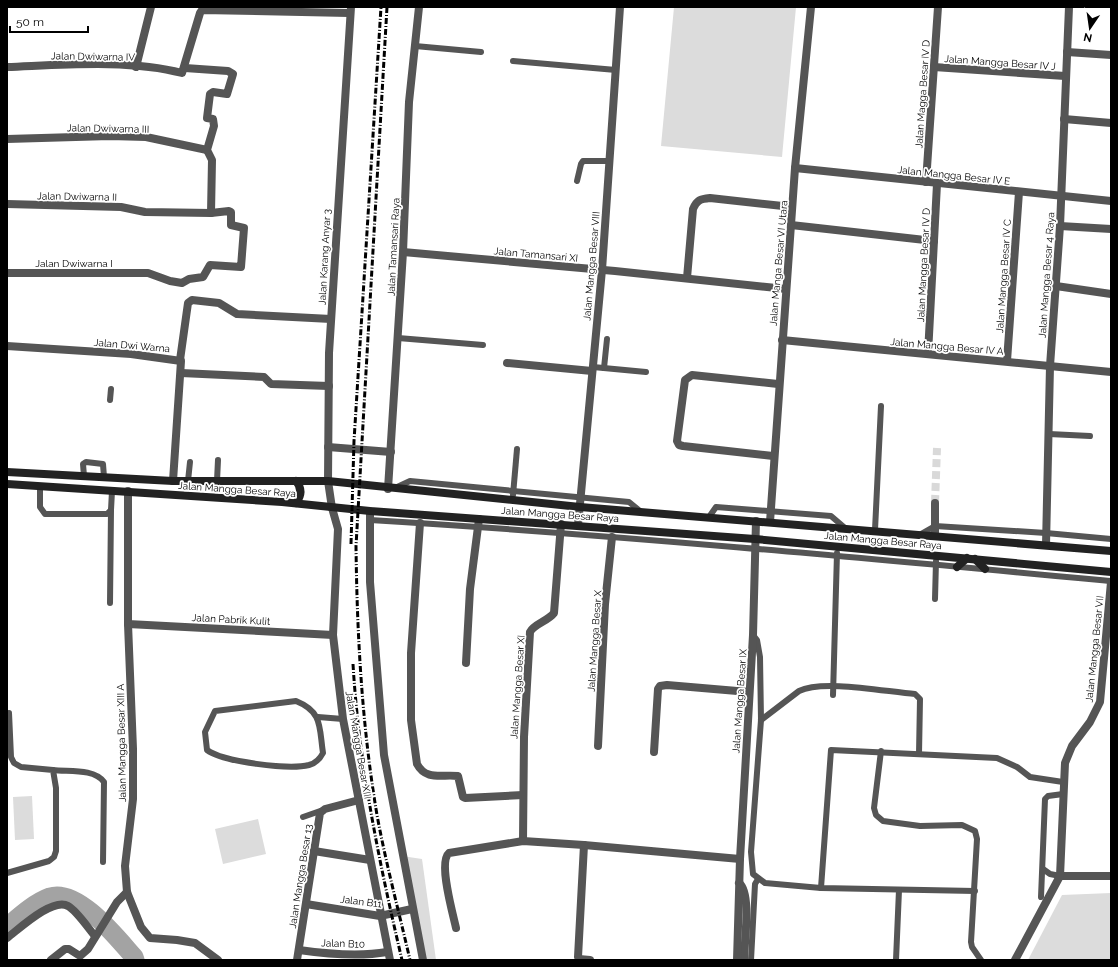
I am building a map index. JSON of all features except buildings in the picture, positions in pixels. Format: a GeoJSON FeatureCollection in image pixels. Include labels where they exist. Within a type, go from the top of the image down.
{"type":"FeatureCollection","features":[{"type":"Feature","properties":{"kind":"main road","name":"Jalan Mangga Besar Raya"},"geometry":{"type":"LineString","coordinates":[[7,472],[173,481],[328,481],[390,489],[580,507],[1046,544],[1111,551]]}},
{"type":"Feature","properties":{"kind":"main road"},"geometry":{"type":"LineString","coordinates":[[296,480],[301,494],[296,503]]}},
{"type":"Feature","properties":{"kind":"main road","name":"Jalan Mangga Besar Raya"},"geometry":{"type":"LineString","coordinates":[[7,484],[296,503],[370,511],[655,531],[837,546],[1111,572]]}},
{"type":"Feature","properties":{"kind":"main road"},"geometry":{"type":"LineString","coordinates":[[654,540],[655,531]]}},
{"type":"Feature","properties":{"kind":"main road"},"geometry":{"type":"LineString","coordinates":[[957,567],[971,559],[985,569]]}},
{"type":"Feature","properties":{"kind":"main road"},"geometry":{"type":"LineString","coordinates":[[1040,575],[1041,565]]}},
{"type":"Feature","properties":{"kind":"street"},"geometry":{"type":"LineString","coordinates":[[136,67],[150,7]]}},
{"type":"Feature","properties":{"kind":"street","name":"Jalan Tamansari Raya"},"geometry":{"type":"LineString","coordinates":[[390,489],[390,452],[403,252],[409,102],[419,7]]}},
{"type":"Feature","properties":{"kind":"street","name":"Jalan Mangga Besar VIII"},"geometry":{"type":"LineString","coordinates":[[578,525],[602,270],[620,7]]}},
{"type":"Feature","properties":{"kind":"street","name":"Jalan Manga Besar VI Utara"},"geometry":{"type":"LineString","coordinates":[[770,522],[773,456],[794,168],[811,7]]}},
{"type":"Feature","properties":{"kind":"street","name":"Jalan Magga Besar IV D"},"geometry":{"type":"LineString","coordinates":[[926,182],[938,7]]}},
{"type":"Feature","properties":{"kind":"street","name":"Jalan Mangga Besar 4 Raya"},"geometry":{"type":"LineString","coordinates":[[1046,544],[1050,366],[1060,226],[1068,7]]}},
{"type":"Feature","properties":{"kind":"street"},"geometry":{"type":"LineString","coordinates":[[182,70],[202,10],[350,10]]}},
{"type":"Feature","properties":{"kind":"street","name":"Jalan Karang Anyar 3"},"geometry":{"type":"LineString","coordinates":[[332,508],[328,481],[331,319],[350,10]]}},
{"type":"Feature","properties":{"kind":"street"},"geometry":{"type":"LineString","coordinates":[[1066,52],[1111,55]]}},
{"type":"Feature","properties":{"kind":"street","name":"Jalan Dwiwarna IV"},"geometry":{"type":"LineString","coordinates":[[7,67],[71,64],[228,71],[232,74],[227,94],[213,92],[210,94],[207,118],[213,119],[214,126],[207,150]]}},
{"type":"Feature","properties":{"kind":"street","name":"Jalan Mangga Besar IV J"},"geometry":{"type":"LineString","coordinates":[[934,67],[1065,76]]}},
{"type":"Feature","properties":{"kind":"street"},"geometry":{"type":"LineString","coordinates":[[1064,119],[1111,123]]}},
{"type":"Feature","properties":{"kind":"street","name":"Jalan Dwiwarna III"},"geometry":{"type":"LineString","coordinates":[[7,139],[110,136],[146,137],[207,150]]}},
{"type":"Feature","properties":{"kind":"street"},"geometry":{"type":"LineString","coordinates":[[207,150],[212,160],[210,213]]}},
{"type":"Feature","properties":{"kind":"street","name":"Jalan Mangga Besar IV E"},"geometry":{"type":"LineString","coordinates":[[794,168],[1111,201]]}},
{"type":"Feature","properties":{"kind":"street","name":"Jalan Mangga Besar IV D"},"geometry":{"type":"LineString","coordinates":[[929,351],[937,184]]}},
{"type":"Feature","properties":{"kind":"street","name":"Jalan Mangga Besar IV C"},"geometry":{"type":"LineString","coordinates":[[1007,361],[1019,192]]}},
{"type":"Feature","properties":{"kind":"street"},"geometry":{"type":"LineString","coordinates":[[687,278],[693,209],[696,202],[700,199],[710,198],[792,207]]}},
{"type":"Feature","properties":{"kind":"street","name":"Jalan Dwiwarna II"},"geometry":{"type":"LineString","coordinates":[[7,204],[121,207],[146,212],[210,213]]}},
{"type":"Feature","properties":{"kind":"street","name":"Jalan Dwiwarna I"},"geometry":{"type":"LineString","coordinates":[[7,273],[151,273],[170,281],[182,283],[190,279],[203,277],[210,265],[241,267],[244,228],[231,225],[230,212],[210,213]]}},
{"type":"Feature","properties":{"kind":"street"},"geometry":{"type":"LineString","coordinates":[[791,225],[934,241]]}},
{"type":"Feature","properties":{"kind":"street"},"geometry":{"type":"LineString","coordinates":[[1060,226],[1111,229]]}},
{"type":"Feature","properties":{"kind":"street","name":"Jalan Tamansari XI"},"geometry":{"type":"LineString","coordinates":[[403,252],[687,278],[786,289]]}},
{"type":"Feature","properties":{"kind":"street"},"geometry":{"type":"LineString","coordinates":[[1056,286],[1111,294]]}},
{"type":"Feature","properties":{"kind":"street"},"geometry":{"type":"LineString","coordinates":[[180,360],[188,303],[192,300],[219,304],[238,314],[331,319]]}},
{"type":"Feature","properties":{"kind":"street","name":"Jalan Mangga Besar IV A"},"geometry":{"type":"LineString","coordinates":[[782,340],[929,351],[1111,372]]}},
{"type":"Feature","properties":{"kind":"street","name":"Jalan Dwi Warna"},"geometry":{"type":"LineString","coordinates":[[7,346],[131,354],[180,360],[182,362],[173,481]]}},
{"type":"Feature","properties":{"kind":"street"},"geometry":{"type":"LineString","coordinates":[[507,362],[592,369]]}},
{"type":"Feature","properties":{"kind":"street"},"geometry":{"type":"LineString","coordinates":[[181,373],[264,377],[271,384],[329,386]]}},
{"type":"Feature","properties":{"kind":"street"},"geometry":{"type":"LineString","coordinates":[[773,456],[683,446],[677,441],[685,380],[688,376],[692,375],[778,384]]}},
{"type":"Feature","properties":{"kind":"street"},"geometry":{"type":"LineString","coordinates":[[328,447],[390,452]]}},
{"type":"Feature","properties":{"kind":"street","name":"Jalan Mangga Besar XIII A"},"geometry":{"type":"LineString","coordinates":[[128,491],[128,624],[133,763],[132,799],[125,866],[127,892],[142,927],[150,938],[195,943],[218,960]]}},
{"type":"Feature","properties":{"kind":"street"},"geometry":{"type":"LineString","coordinates":[[935,504],[935,535]]}},
{"type":"Feature","properties":{"kind":"street","name":"Jalan Mangga Besar XIII"},"geometry":{"type":"LineString","coordinates":[[332,508],[338,529],[332,635],[343,719],[380,916],[389,956]]}},
{"type":"Feature","properties":{"kind":"street"},"geometry":{"type":"LineString","coordinates":[[370,511],[370,582],[384,755],[412,909],[423,960]]}},
{"type":"Feature","properties":{"kind":"street"},"geometry":{"type":"LineString","coordinates":[[466,663],[470,589],[478,518]]}},
{"type":"Feature","properties":{"kind":"street","name":"Jalan Mangga Besar IX"},"geometry":{"type":"LineString","coordinates":[[737,960],[739,872],[753,635],[756,521]]}},
{"type":"Feature","properties":{"kind":"street"},"geometry":{"type":"LineString","coordinates":[[420,523],[411,653],[410,720],[417,764],[420,769],[428,775],[436,777],[458,776],[463,796],[465,798],[522,795]]}},
{"type":"Feature","properties":{"kind":"street","name":"Jalan Mangga Besar XI"},"geometry":{"type":"LineString","coordinates":[[523,841],[522,795],[530,632],[532,628],[549,620],[554,613],[561,524]]}},
{"type":"Feature","properties":{"kind":"street","name":"Jalan Mangga Besar X"},"geometry":{"type":"LineString","coordinates":[[598,746],[605,604],[612,537]]}},
{"type":"Feature","properties":{"kind":"street","name":"Jalan Mangga Besar VII"},"geometry":{"type":"LineString","coordinates":[[1015,960],[1060,876],[1065,763],[1068,754],[1090,722],[1100,702],[1111,582]]}},
{"type":"Feature","properties":{"kind":"street","name":"Jalan Pabrik Kulit"},"geometry":{"type":"LineString","coordinates":[[128,624],[332,635]]}},
{"type":"Feature","properties":{"kind":"street"},"geometry":{"type":"LineString","coordinates":[[654,752],[658,689],[660,686],[667,685],[749,692]]}},
{"type":"Feature","properties":{"kind":"street"},"geometry":{"type":"LineString","coordinates":[[323,810],[359,800]]}},
{"type":"Feature","properties":{"kind":"street","name":"Jalan Mangga Besar 13"},"geometry":{"type":"LineString","coordinates":[[297,960],[319,819],[323,810]]}},
{"type":"Feature","properties":{"kind":"street"},"geometry":{"type":"LineString","coordinates":[[456,928],[445,872],[447,854],[523,841],[740,859]]}},
{"type":"Feature","properties":{"kind":"street"},"geometry":{"type":"LineString","coordinates":[[584,845],[578,957],[580,959],[590,960]]}},
{"type":"Feature","properties":{"kind":"street"},"geometry":{"type":"LineString","coordinates":[[314,851],[370,860]]}},
{"type":"Feature","properties":{"kind":"street"},"geometry":{"type":"LineString","coordinates":[[1060,876],[1111,876]]}},
{"type":"Feature","properties":{"kind":"street","name":"Jalan Mangga Besar IX"},"geometry":{"type":"LineString","coordinates":[[739,883],[742,886],[745,897],[744,960]]}},
{"type":"Feature","properties":{"kind":"street"},"geometry":{"type":"LineString","coordinates":[[51,960],[67,948],[80,956],[88,949],[117,902],[127,892]]}},
{"type":"Feature","properties":{"kind":"street"},"geometry":{"type":"LineString","coordinates":[[7,938],[44,910],[58,904],[69,906],[95,936]]}},
{"type":"Feature","properties":{"kind":"street","name":"Jalan B11"},"geometry":{"type":"LineString","coordinates":[[306,904],[380,916],[412,909]]}},
{"type":"Feature","properties":{"kind":"street","name":"Jalan B10"},"geometry":{"type":"LineString","coordinates":[[299,950],[389,956]]}},
{"type":"Feature","properties":{"kind":"lane"},"geometry":{"type":"LineString","coordinates":[[415,46],[481,52]]}},
{"type":"Feature","properties":{"kind":"lane"},"geometry":{"type":"LineString","coordinates":[[513,62],[616,70]]}},
{"type":"Feature","properties":{"kind":"lane"},"geometry":{"type":"LineString","coordinates":[[577,181],[581,164],[583,162],[609,161]]}},
{"type":"Feature","properties":{"kind":"lane"},"geometry":{"type":"LineString","coordinates":[[398,338],[483,344]]}},
{"type":"Feature","properties":{"kind":"lane"},"geometry":{"type":"LineString","coordinates":[[604,368],[607,339]]}},
{"type":"Feature","properties":{"kind":"lane"},"geometry":{"type":"LineString","coordinates":[[592,369],[604,368],[646,372]]}},
{"type":"Feature","properties":{"kind":"lane"},"geometry":{"type":"LineString","coordinates":[[110,389],[110,400]]}},
{"type":"Feature","properties":{"kind":"lane"},"geometry":{"type":"LineString","coordinates":[[875,530],[881,406]]}},
{"type":"Feature","properties":{"kind":"lane"},"geometry":{"type":"LineString","coordinates":[[1049,434],[1090,436]]}},
{"type":"Feature","properties":{"kind":"lane"},"geometry":{"type":"LineString","coordinates":[[512,500],[517,450]]}},
{"type":"Feature","properties":{"kind":"lane"},"geometry":{"type":"LineString","coordinates":[[217,481],[218,460]]}},
{"type":"Feature","properties":{"kind":"lane"},"geometry":{"type":"LineString","coordinates":[[84,476],[83,464],[86,462],[103,463],[104,477]]}},
{"type":"Feature","properties":{"kind":"lane"},"geometry":{"type":"LineString","coordinates":[[188,481],[190,462]]}},
{"type":"Feature","properties":{"kind":"lane"},"geometry":{"type":"LineString","coordinates":[[390,489],[410,481],[629,502],[640,511]]}},
{"type":"Feature","properties":{"kind":"lane"},"geometry":{"type":"LineString","coordinates":[[40,486],[40,507],[45,514],[107,514],[111,510]]}},
{"type":"Feature","properties":{"kind":"lane"},"geometry":{"type":"LineString","coordinates":[[110,603],[112,491]]}},
{"type":"Feature","properties":{"kind":"lane"},"geometry":{"type":"LineString","coordinates":[[709,517],[716,507],[770,511],[831,516],[845,528]]}},
{"type":"Feature","properties":{"kind":"lane"},"geometry":{"type":"LineString","coordinates":[[370,520],[755,548],[1111,582]]}},
{"type":"Feature","properties":{"kind":"lane"},"geometry":{"type":"LineString","coordinates":[[921,534],[935,526],[1111,539]]}},
{"type":"Feature","properties":{"kind":"lane"},"geometry":{"type":"LineString","coordinates":[[833,695],[837,546]]}},
{"type":"Feature","properties":{"kind":"lane"},"geometry":{"type":"LineString","coordinates":[[935,599],[936,556]]}},
{"type":"Feature","properties":{"kind":"lane"},"geometry":{"type":"LineString","coordinates":[[751,960],[754,884],[756,876],[751,852],[761,720],[760,657],[757,640],[753,635]]}},
{"type":"Feature","properties":{"kind":"lane"},"geometry":{"type":"LineString","coordinates":[[761,720],[806,687],[834,686],[918,696],[920,698],[919,754]]}},
{"type":"Feature","properties":{"kind":"lane"},"geometry":{"type":"LineString","coordinates":[[318,717],[323,753],[318,761],[311,764],[262,765],[224,759],[214,756],[207,750],[205,745],[205,732],[215,711],[296,701],[311,708],[318,717],[343,719]]}},
{"type":"Feature","properties":{"kind":"lane"},"geometry":{"type":"LineString","coordinates":[[10,713],[11,757],[14,763],[21,767],[92,774],[101,777],[104,782],[103,862]]}},
{"type":"Feature","properties":{"kind":"lane"},"geometry":{"type":"LineString","coordinates":[[821,888],[831,747],[997,758],[1016,767],[1030,777],[1063,782]]}},
{"type":"Feature","properties":{"kind":"lane"},"geometry":{"type":"LineString","coordinates":[[882,751],[875,791],[874,808],[876,815],[883,821],[895,823],[920,826],[962,825],[975,831],[978,839],[971,945],[981,960]]}},
{"type":"Feature","properties":{"kind":"lane"},"geometry":{"type":"LineString","coordinates":[[7,873],[49,861],[54,857],[56,851],[56,796],[53,770]]}},
{"type":"Feature","properties":{"kind":"lane"},"geometry":{"type":"LineString","coordinates":[[1041,897],[1045,800],[1048,796],[1063,794]]}},
{"type":"Feature","properties":{"kind":"lane"},"geometry":{"type":"LineString","coordinates":[[303,816],[323,810]]}},
{"type":"Feature","properties":{"kind":"lane"},"geometry":{"type":"LineString","coordinates":[[1043,869],[1050,874],[1060,876]]}},
{"type":"Feature","properties":{"kind":"lane"},"geometry":{"type":"LineString","coordinates":[[739,872],[756,876],[765,883],[821,888],[974,891]]}},
{"type":"Feature","properties":{"kind":"lane"},"geometry":{"type":"LineString","coordinates":[[896,960],[899,890]]}},
{"type":"Feature","properties":{"kind":"shaded area"},"geometry":{"type":"Polygon","coordinates":[[[674,7],[796,7],[782,157],[661,146],[674,7]]]}},
{"type":"Feature","properties":{"kind":"shaded area"},"geometry":{"type":"Polygon","coordinates":[[[32,796],[34,839],[15,840],[13,797],[32,796]]]}},
{"type":"Feature","properties":{"kind":"shaded area"},"geometry":{"type":"Polygon","coordinates":[[[258,819],[266,854],[223,864],[215,829],[258,819]]]}},
{"type":"Feature","properties":{"kind":"shaded area"},"geometry":{"type":"Polygon","coordinates":[[[402,856],[422,859],[436,960],[420,960],[402,856]]]}},
{"type":"Feature","properties":{"kind":"shaded area"},"geometry":{"type":"Polygon","coordinates":[[[1111,893],[1111,960],[1028,960],[1062,895],[1111,893]]]}},
{"type":"Feature","properties":{"kind":"waterway"},"geometry":{"type":"LineString","coordinates":[[7,927],[38,903],[50,897],[61,896],[73,900],[96,916],[118,938],[135,960]]}},
{"type":"Feature","properties":{"kind":"tunnel"},"geometry":{"type":"LineString","coordinates":[[935,503],[937,448]]}},
{"type":"Feature","properties":{"kind":"railway"},"geometry":{"type":"LineString","coordinates":[[351,544],[354,441],[381,7]]}},
{"type":"Feature","properties":{"kind":"railway"},"geometry":{"type":"LineString","coordinates":[[387,7],[356,546],[361,681],[372,782],[384,852],[410,960]]}},
{"type":"Feature","properties":{"kind":"railway"},"geometry":{"type":"LineString","coordinates":[[353,664],[360,739],[371,813],[385,887],[402,960]]}}]}
